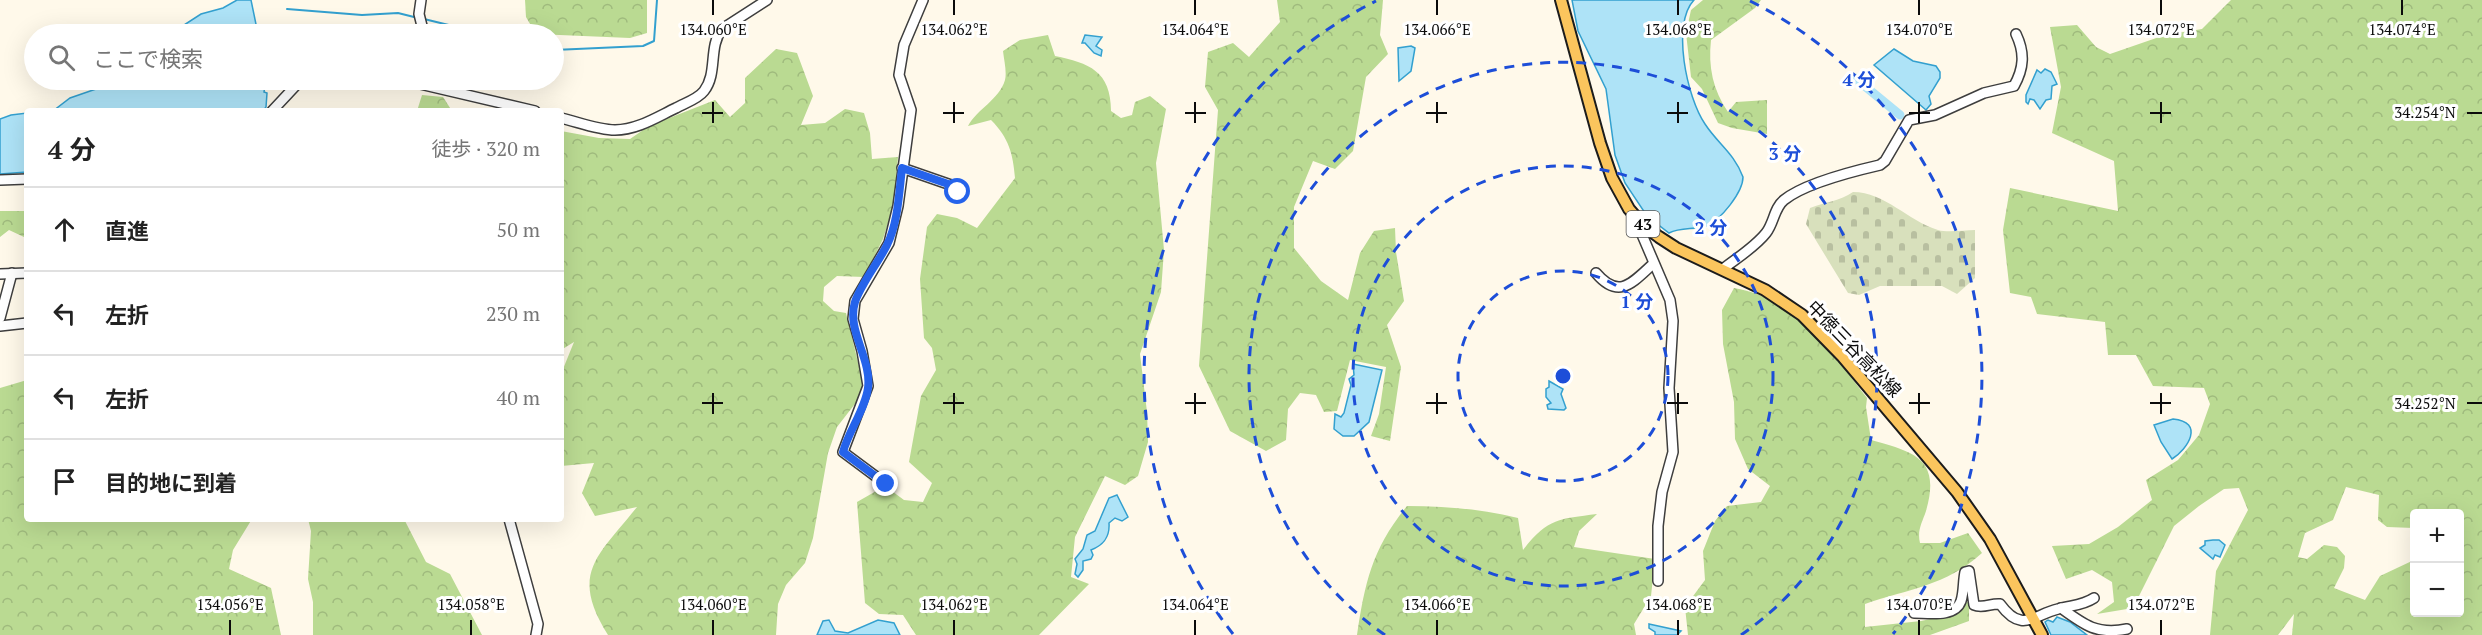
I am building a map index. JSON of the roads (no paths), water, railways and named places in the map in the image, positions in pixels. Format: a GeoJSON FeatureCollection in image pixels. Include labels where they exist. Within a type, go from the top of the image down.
{"type":"FeatureCollection","features":[{"type":"Feature","properties":{"kind":"main road","name":"中徳三谷高松線"},"geometry":{"type":"LineString","coordinates":[[1561,0],[1584,89],[1612,178],[1629,209],[1643,225],[1676,248],[1765,290],[1802,315],[1842,356],[1957,492],[1990,538],[2042,635]]}},
{"type":"Feature","properties":{"kind":"street"},"geometry":{"type":"LineString","coordinates":[[410,0],[421,1],[422,24]]}},
{"type":"Feature","properties":{"kind":"street"},"geometry":{"type":"LineString","coordinates":[[564,118],[604,129],[629,128],[648,122],[696,98],[704,91],[711,74],[717,35],[722,29],[767,0]]}},
{"type":"Feature","properties":{"kind":"street"},"geometry":{"type":"LineString","coordinates":[[886,484],[843,452],[868,386],[853,319],[855,301],[888,243],[898,206],[911,110],[899,75],[904,45],[923,0]]}},
{"type":"Feature","properties":{"kind":"street"},"geometry":{"type":"LineString","coordinates":[[1724,269],[1764,235],[1783,201],[1826,181],[1880,165],[1885,161],[1909,120],[1935,115],[1984,93],[2014,86],[2023,63],[2021,45],[2016,34]]}},
{"type":"Feature","properties":{"kind":"street"},"geometry":{"type":"LineString","coordinates":[[275,108],[292,90]]}},
{"type":"Feature","properties":{"kind":"street"},"geometry":{"type":"LineString","coordinates":[[459,90],[524,108]]}},
{"type":"Feature","properties":{"kind":"street"},"geometry":{"type":"LineString","coordinates":[[902,168],[951,185],[958,192]]}},
{"type":"Feature","properties":{"kind":"street"},"geometry":{"type":"LineString","coordinates":[[0,180],[24,179]]}},
{"type":"Feature","properties":{"kind":"street"},"geometry":{"type":"LineString","coordinates":[[1643,225],[1640,230],[1670,300],[1673,321],[1669,388],[1673,452],[1662,492],[1658,526],[1658,581]]}},
{"type":"Feature","properties":{"kind":"street"},"geometry":{"type":"LineString","coordinates":[[1596,273],[1603,281],[1622,288],[1628,286],[1653,264]]}},
{"type":"Feature","properties":{"kind":"street"},"geometry":{"type":"LineString","coordinates":[[0,318],[12,273]]}},
{"type":"Feature","properties":{"kind":"street"},"geometry":{"type":"LineString","coordinates":[[0,274],[24,273]]}},
{"type":"Feature","properties":{"kind":"street"},"geometry":{"type":"LineString","coordinates":[[0,326],[24,323]]}},
{"type":"Feature","properties":{"kind":"street"},"geometry":{"type":"LineString","coordinates":[[510,522],[538,624],[536,635]]}},
{"type":"Feature","properties":{"kind":"street"},"geometry":{"type":"LineString","coordinates":[[1914,613],[1948,612],[1954,609],[1962,598],[1965,572],[1969,571],[1974,605],[1980,607],[1994,603],[2000,604],[2007,614],[2015,618],[2035,620],[2061,608],[2076,607],[2094,598]]}},
{"type":"Feature","properties":{"kind":"street"},"geometry":{"type":"LineString","coordinates":[[2061,608],[2083,624],[2100,632],[2112,633],[2127,630]]}},
{"type":"Feature","properties":{"kind":"water"},"geometry":{"type":"Polygon","coordinates":[[[237,0],[251,0],[256,24],[186,24],[201,14],[223,8],[237,0]]]}},
{"type":"Feature","properties":{"kind":"water"},"geometry":{"type":"Polygon","coordinates":[[[1572,0],[1694,0],[1687,11],[1683,26],[1684,61],[1692,97],[1705,124],[1735,161],[1743,177],[1735,198],[1712,223],[1669,233],[1647,216],[1625,183],[1615,155],[1606,89],[1578,31],[1572,0]]]}},
{"type":"Feature","properties":{"kind":"water"},"geometry":{"type":"Polygon","coordinates":[[[1085,35],[1102,37],[1096,46],[1102,50],[1101,56],[1082,43],[1085,35]]]}},
{"type":"Feature","properties":{"kind":"water"},"geometry":{"type":"Polygon","coordinates":[[[1411,46],[1415,48],[1411,71],[1399,81],[1398,48],[1411,46]]]}},
{"type":"Feature","properties":{"kind":"water"},"geometry":{"type":"Polygon","coordinates":[[[1894,49],[1913,61],[1936,66],[1940,72],[1940,78],[1929,96],[1931,104],[1926,110],[1874,65],[1894,49]]]}},
{"type":"Feature","properties":{"kind":"water"},"geometry":{"type":"Polygon","coordinates":[[[2045,69],[2051,72],[2057,84],[2052,86],[2051,99],[2046,100],[2040,109],[2034,100],[2030,99],[2028,104],[2026,102],[2026,95],[2037,70],[2041,73],[2045,69]]]}},
{"type":"Feature","properties":{"kind":"water"},"geometry":{"type":"Polygon","coordinates":[[[93,90],[264,90],[267,93],[265,108],[57,108],[70,98],[93,90]]]}},
{"type":"Feature","properties":{"kind":"water"},"geometry":{"type":"Polygon","coordinates":[[[24,113],[24,172],[0,174],[0,119],[24,113]]]}},
{"type":"Feature","properties":{"kind":"water"},"geometry":{"type":"Polygon","coordinates":[[[1353,364],[1382,370],[1369,422],[1354,436],[1343,436],[1334,429],[1335,414],[1341,417],[1344,413],[1351,385],[1349,379],[1354,375],[1353,364]]]}},
{"type":"Feature","properties":{"kind":"water"},"geometry":{"type":"Polygon","coordinates":[[[1549,381],[1563,389],[1561,394],[1566,408],[1564,410],[1548,409],[1547,405],[1551,403],[1546,397],[1549,381]]]}},
{"type":"Feature","properties":{"kind":"water"},"geometry":{"type":"Polygon","coordinates":[[[2173,419],[2183,421],[2189,425],[2191,430],[2188,443],[2172,459],[2154,425],[2173,419]]]}},
{"type":"Feature","properties":{"kind":"water"},"geometry":{"type":"Polygon","coordinates":[[[1117,495],[1128,517],[1122,521],[1115,518],[1109,523],[1105,540],[1091,550],[1093,555],[1091,559],[1083,561],[1083,570],[1078,577],[1075,574],[1077,564],[1075,559],[1083,549],[1087,535],[1095,531],[1109,498],[1117,495]]]}},
{"type":"Feature","properties":{"kind":"water"},"geometry":{"type":"Polygon","coordinates":[[[2219,540],[2225,545],[2220,557],[2215,555],[2213,559],[2200,548],[2205,545],[2205,541],[2219,540]]]}},
{"type":"Feature","properties":{"kind":"water"},"geometry":{"type":"Polygon","coordinates":[[[2057,617],[2070,622],[2087,635],[2051,635],[2045,622],[2048,620],[2053,622],[2057,617]]]}},
{"type":"Feature","properties":{"kind":"water"},"geometry":{"type":"Polygon","coordinates":[[[829,620],[835,631],[848,633],[878,620],[894,623],[900,635],[817,635],[823,621],[829,620]]]}},
{"type":"Feature","properties":{"kind":"water"},"geometry":{"type":"Polygon","coordinates":[[[1649,624],[1681,631],[1677,635],[1655,635],[1655,632],[1649,628],[1649,624]]]}},
{"type":"Feature","properties":{"kind":"waterway"},"geometry":{"type":"LineString","coordinates":[[564,50],[643,46],[654,41],[657,0]]}},
{"type":"Feature","properties":{"kind":"waterway"},"geometry":{"type":"LineString","coordinates":[[287,9],[362,15],[398,13],[418,18]]}},
{"type":"Feature","properties":{"kind":"waterway"},"geometry":{"type":"LineString","coordinates":[[424,19],[445,24]]}},
{"type":"Feature","properties":{"kind":"waterway"},"geometry":{"type":"LineString","coordinates":[[1855,78],[1900,115]]}}]}
